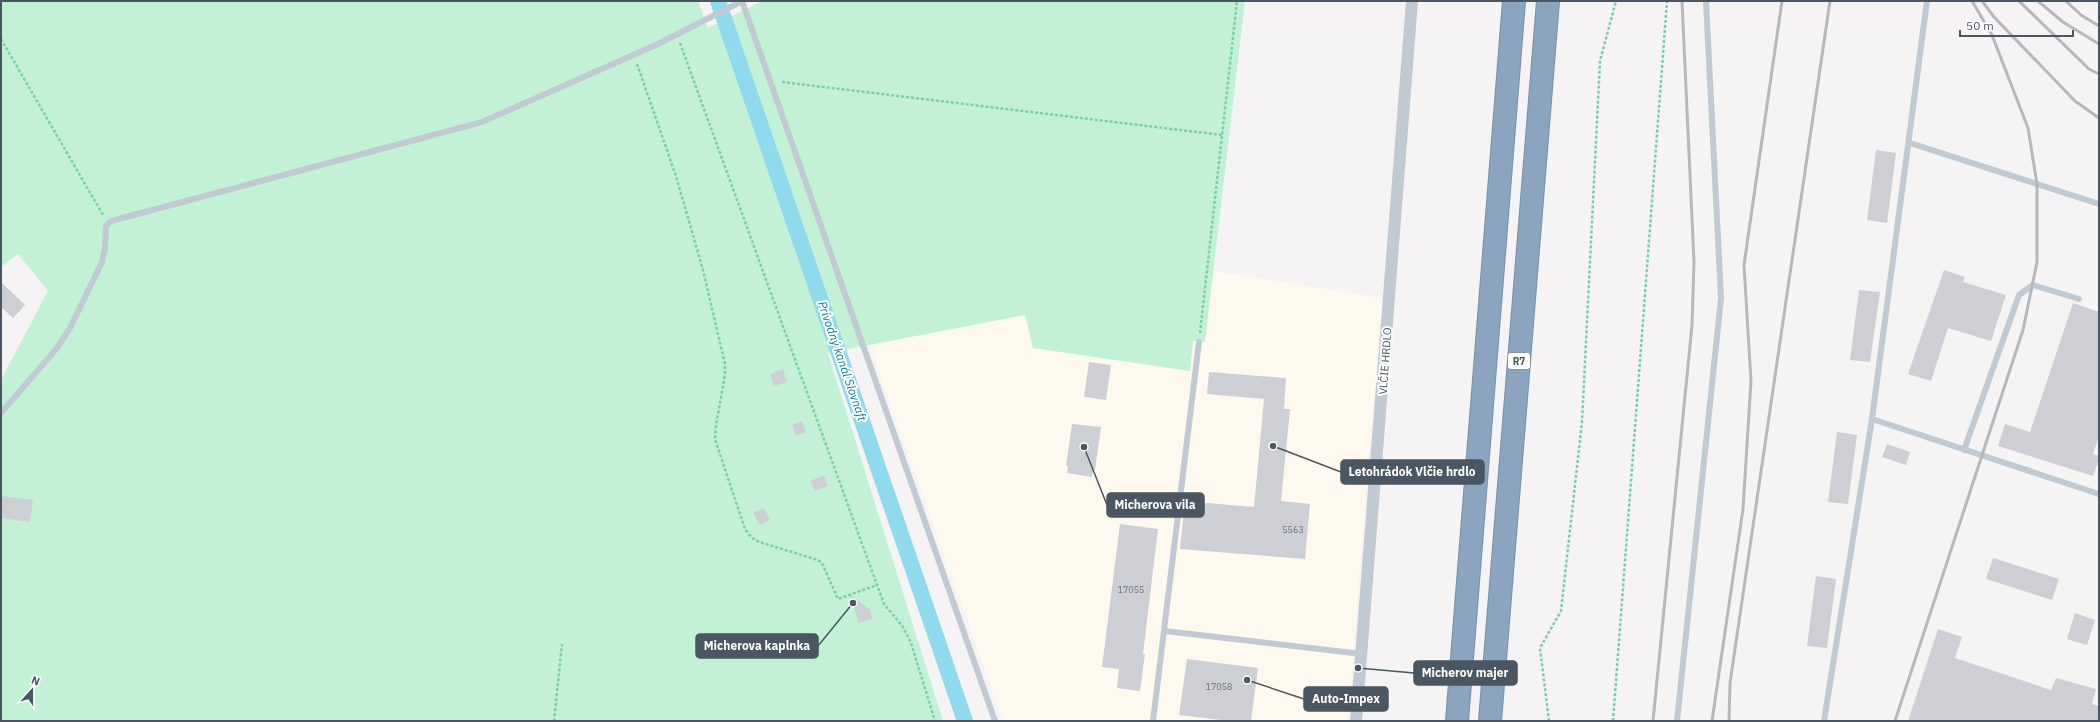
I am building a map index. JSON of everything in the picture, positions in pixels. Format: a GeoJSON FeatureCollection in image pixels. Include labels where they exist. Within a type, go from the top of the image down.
{"type":"FeatureCollection","features":[{"type":"Feature","properties":{"kind":"highway"},"geometry":{"type":"LineString","coordinates":[[1457,721],[1514,1]]}},
{"type":"Feature","properties":{"kind":"highway","name":"R7"},"geometry":{"type":"LineString","coordinates":[[1490,721],[1548,1]]}},
{"type":"Feature","properties":{"kind":"street","name":"VLČIE HRDLO"},"geometry":{"type":"LineString","coordinates":[[1356,721],[1412,1]]}},
{"type":"Feature","properties":{"kind":"lane"},"geometry":{"type":"LineString","coordinates":[[1,413],[57,348],[70,328],[102,262],[105,248],[105,230],[108,223],[116,219],[482,122],[677,35],[742,1],[995,721]]}},
{"type":"Feature","properties":{"kind":"lane"},"geometry":{"type":"LineString","coordinates":[[1677,721],[1721,298],[1706,1]]}},
{"type":"Feature","properties":{"kind":"lane"},"geometry":{"type":"LineString","coordinates":[[1824,721],[1872,419],[1910,143],[1927,1]]}},
{"type":"Feature","properties":{"kind":"lane"},"geometry":{"type":"LineString","coordinates":[[1910,143],[2099,204]]}},
{"type":"Feature","properties":{"kind":"lane"},"geometry":{"type":"LineString","coordinates":[[1964,450],[2019,295],[2033,285],[2079,299]]}},
{"type":"Feature","properties":{"kind":"lane"},"geometry":{"type":"LineString","coordinates":[[1153,721],[1199,342]]}},
{"type":"Feature","properties":{"kind":"lane"},"geometry":{"type":"LineString","coordinates":[[1872,419],[2099,494]]}},
{"type":"Feature","properties":{"kind":"lane"},"geometry":{"type":"LineString","coordinates":[[1164,631],[1362,654]]}},
{"type":"Feature","properties":{"kind":"path"},"geometry":{"type":"LineString","coordinates":[[1199,342],[1237,1]]}},
{"type":"Feature","properties":{"kind":"path"},"geometry":{"type":"LineString","coordinates":[[1549,721],[1540,648],[1561,611],[1582,422],[1600,61],[1616,1]]}},
{"type":"Feature","properties":{"kind":"path"},"geometry":{"type":"LineString","coordinates":[[1613,721],[1666,1]]}},
{"type":"Feature","properties":{"kind":"path"},"geometry":{"type":"LineString","coordinates":[[677,35],[884,604],[903,627],[911,643],[934,721]]}},
{"type":"Feature","properties":{"kind":"path"},"geometry":{"type":"LineString","coordinates":[[1,39],[108,223]]}},
{"type":"Feature","properties":{"kind":"path"},"geometry":{"type":"LineString","coordinates":[[634,54],[676,176],[704,270],[725,375],[715,439],[745,529],[751,537],[760,542],[818,560],[825,568],[838,599],[877,585]]}},
{"type":"Feature","properties":{"kind":"path"},"geometry":{"type":"LineString","coordinates":[[770,81],[1222,135]]}},
{"type":"Feature","properties":{"kind":"path"},"geometry":{"type":"LineString","coordinates":[[554,721],[562,644]]}},
{"type":"Feature","properties":{"kind":"shaded area"},"geometry":{"type":"Polygon","coordinates":[[[1213,271],[1383,298],[1366,488],[1349,712],[1346,721],[1003,721],[869,345],[1025,315],[1190,371],[1193,341],[1205,342],[1213,271]]]}},
{"type":"Feature","properties":{"kind":"green space"},"geometry":{"type":"Polygon","coordinates":[[[1,1],[698,1],[708,28],[762,1],[1245,1],[1205,342],[1193,341],[1190,371],[1033,348],[1025,315],[828,353],[943,721],[1,721],[1,380],[48,291],[18,254],[1,267],[1,1]]]}},
{"type":"Feature","properties":{"kind":"building"},"geometry":{"type":"Polygon","coordinates":[[[1876,150],[1896,153],[1887,223],[1867,220],[1876,150]]]}},
{"type":"Feature","properties":{"kind":"building"},"geometry":{"type":"Polygon","coordinates":[[[1944,270],[1965,277],[1963,282],[2006,295],[1991,341],[1948,328],[1931,381],[1908,374],[1944,270]]]}},
{"type":"Feature","properties":{"kind":"building"},"geometry":{"type":"Polygon","coordinates":[[[1,282],[25,305],[13,318],[1,307],[1,282]]]}},
{"type":"Feature","properties":{"kind":"building"},"geometry":{"type":"Polygon","coordinates":[[[1859,290],[1880,292],[1870,362],[1850,360],[1859,290]]]}},
{"type":"Feature","properties":{"kind":"building"},"geometry":{"type":"Polygon","coordinates":[[[2073,303],[2099,312],[2099,436],[2093,454],[2099,456],[2099,459],[2093,476],[1998,446],[2005,424],[2030,432],[2073,303]]]}},
{"type":"Feature","properties":{"kind":"building"},"geometry":{"type":"Polygon","coordinates":[[[1089,362],[1111,365],[1106,400],[1084,397],[1089,362]]]}},
{"type":"Feature","properties":{"kind":"building"},"geometry":{"type":"Polygon","coordinates":[[[783,369],[787,382],[774,386],[770,374],[783,369]]]}},
{"type":"Feature","properties":{"kind":"building"},"geometry":{"type":"Polygon","coordinates":[[[1209,372],[1286,378],[1284,409],[1290,409],[1281,501],[1310,504],[1305,559],[1180,549],[1185,501],[1254,507],[1264,399],[1207,394],[1209,372]]]}},
{"type":"Feature","properties":{"kind":"building"},"geometry":{"type":"Polygon","coordinates":[[[802,421],[806,432],[796,436],[792,425],[802,421]]]}},
{"type":"Feature","properties":{"kind":"building"},"geometry":{"type":"Polygon","coordinates":[[[1072,424],[1101,427],[1095,470],[1093,470],[1092,477],[1067,473],[1068,466],[1066,466],[1072,424]]]}},
{"type":"Feature","properties":{"kind":"building"},"geometry":{"type":"Polygon","coordinates":[[[1837,432],[1857,435],[1848,504],[1828,502],[1837,432]]]}},
{"type":"Feature","properties":{"kind":"building"},"geometry":{"type":"Polygon","coordinates":[[[1887,444],[1910,452],[1906,465],[1882,457],[1887,444]]]}},
{"type":"Feature","properties":{"kind":"building"},"geometry":{"type":"Polygon","coordinates":[[[824,475],[828,486],[815,491],[810,481],[824,475]]]}},
{"type":"Feature","properties":{"kind":"building"},"geometry":{"type":"Polygon","coordinates":[[[1,496],[33,500],[30,522],[1,518],[1,496]]]}},
{"type":"Feature","properties":{"kind":"building"},"geometry":{"type":"Polygon","coordinates":[[[764,508],[770,520],[760,525],[753,513],[764,508]]]}},
{"type":"Feature","properties":{"kind":"building"},"geometry":{"type":"Polygon","coordinates":[[[1120,524],[1158,529],[1140,691],[1117,688],[1119,669],[1102,667],[1120,524]]]}},
{"type":"Feature","properties":{"kind":"building"},"geometry":{"type":"Polygon","coordinates":[[[1993,558],[2059,579],[2052,600],[1986,579],[1993,558]]]}},
{"type":"Feature","properties":{"kind":"building"},"geometry":{"type":"Polygon","coordinates":[[[1816,576],[1836,579],[1827,648],[1807,646],[1816,576]]]}},
{"type":"Feature","properties":{"kind":"building"},"geometry":{"type":"Polygon","coordinates":[[[849,593],[870,610],[872,618],[859,623],[849,593]]]}},
{"type":"Feature","properties":{"kind":"building"},"geometry":{"type":"Polygon","coordinates":[[[2075,613],[2095,620],[2087,645],[2067,639],[2075,613]]]}},
{"type":"Feature","properties":{"kind":"building"},"geometry":{"type":"Polygon","coordinates":[[[1938,629],[1962,637],[1955,658],[2051,690],[2056,678],[2096,689],[2092,704],[2099,706],[2099,721],[1908,721],[1938,629]]]}},
{"type":"Feature","properties":{"kind":"building"},"geometry":{"type":"Polygon","coordinates":[[[1187,659],[1258,668],[1251,721],[1229,721],[1179,715],[1187,659]]]}},
{"type":"Feature","properties":{"kind":"waterway","name":"Prívodný kanál Slovnaft"},"geometry":{"type":"LineString","coordinates":[[718,1],[965,721]]}},
{"type":"Feature","properties":{"kind":"railway"},"geometry":{"type":"LineString","coordinates":[[1653,721],[1692,325],[1694,262],[1682,1]]}},
{"type":"Feature","properties":{"kind":"railway"},"geometry":{"type":"LineString","coordinates":[[1712,721],[1743,509],[1751,381],[1744,265],[1782,1]]}},
{"type":"Feature","properties":{"kind":"railway"},"geometry":{"type":"LineString","coordinates":[[1729,721],[1730,683],[1830,1]]}},
{"type":"Feature","properties":{"kind":"railway"},"geometry":{"type":"LineString","coordinates":[[1895,721],[2023,330],[2037,262],[2037,184],[2028,128],[1992,35],[1972,1]]}},
{"type":"Feature","properties":{"kind":"railway"},"geometry":{"type":"LineString","coordinates":[[1982,1],[1994,17],[2075,101],[2099,118]]}},
{"type":"Feature","properties":{"kind":"railway"},"geometry":{"type":"LineString","coordinates":[[2019,1],[2089,69],[2099,74]]}},
{"type":"Feature","properties":{"kind":"railway"},"geometry":{"type":"LineString","coordinates":[[2038,1],[2063,22],[2099,44]]}},
{"type":"Feature","properties":{"kind":"railway"},"geometry":{"type":"LineString","coordinates":[[2066,1],[2081,15],[2099,26]]}},
{"type":"Feature","properties":{"kind":"place","name":"Letohrádok Vlčie hrdlo"},"geometry":{"type":"Point","coordinates":[1273,446]}},
{"type":"Feature","properties":{"kind":"place","name":"Micherova vila"},"geometry":{"type":"Point","coordinates":[1084,447]}},
{"type":"Feature","properties":{"kind":"place","name":"Micherova kaplnka"},"geometry":{"type":"Point","coordinates":[853,603]}},
{"type":"Feature","properties":{"kind":"place","name":"Micherov majer"},"geometry":{"type":"Point","coordinates":[1358,668]}},
{"type":"Feature","properties":{"kind":"place","name":"Auto-Impex"},"geometry":{"type":"Point","coordinates":[1247,680]}}]}
